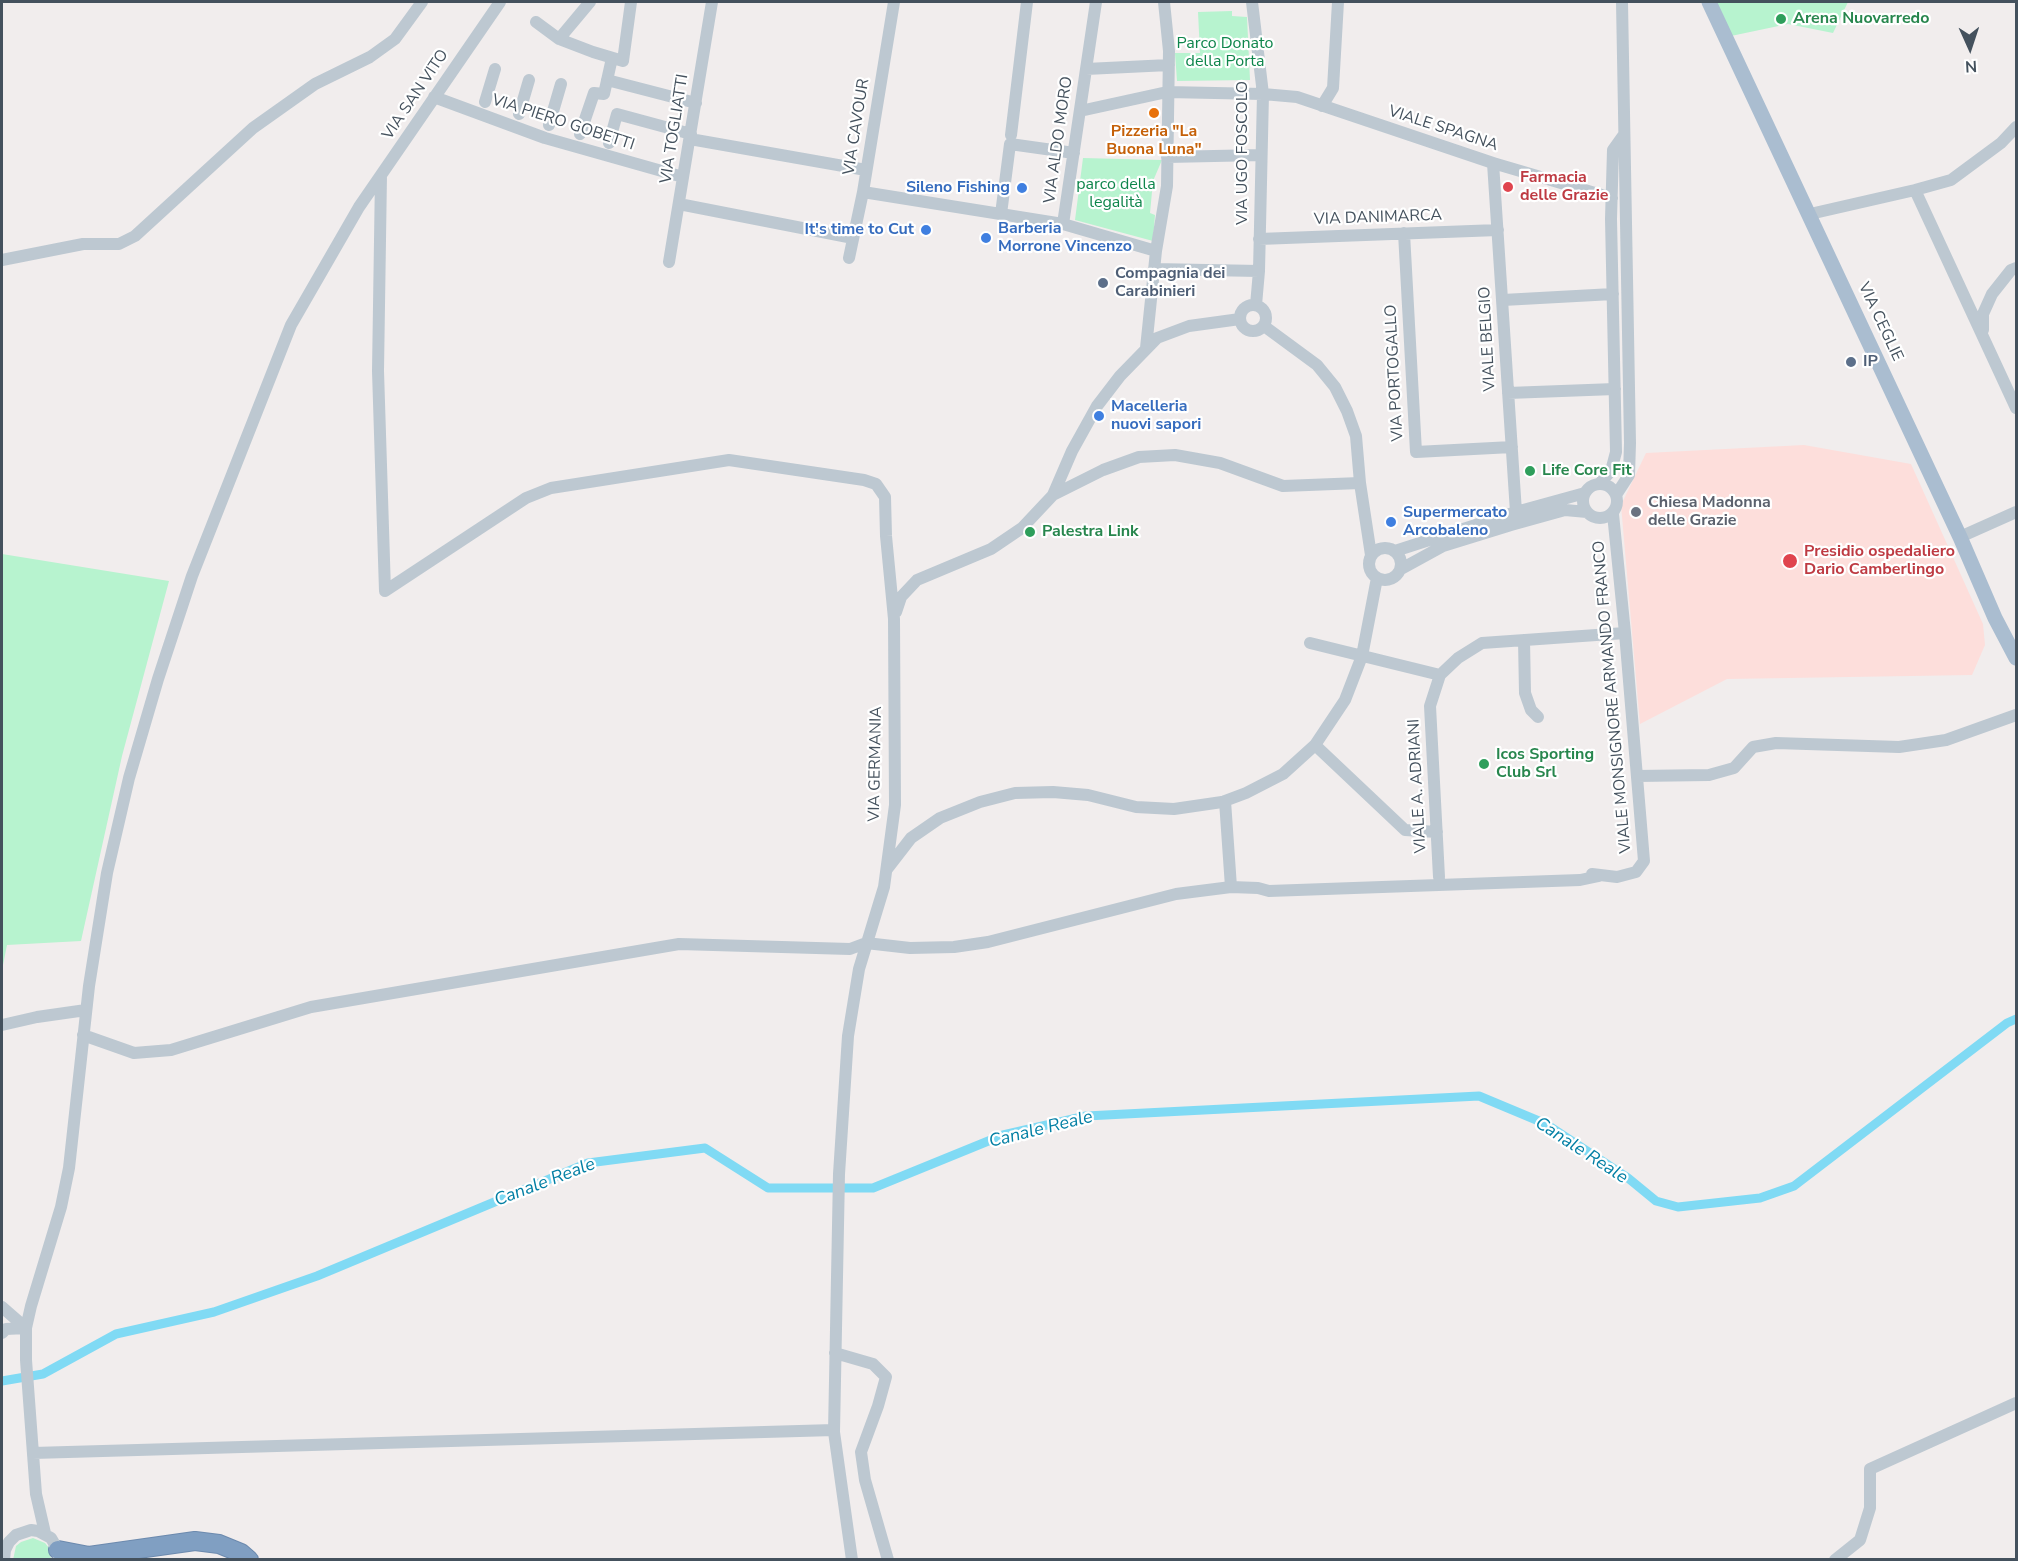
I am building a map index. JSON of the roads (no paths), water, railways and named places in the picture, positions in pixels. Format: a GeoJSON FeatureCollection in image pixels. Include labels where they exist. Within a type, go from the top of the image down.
{"type":"FeatureCollection","features":[{"type":"Feature","properties":{"kind":"highway"},"geometry":{"type":"LineString","coordinates":[[59,1555],[82,1558],[195,1542],[219,1544],[245,1558]]}},
{"type":"Feature","properties":{"kind":"main road","name":"VIA CEGLIE"},"geometry":{"type":"LineString","coordinates":[[1709,2],[1960,537],[1995,618],[2016,658]]}},
{"type":"Feature","properties":{"kind":"street"},"geometry":{"type":"LineString","coordinates":[[2,260],[83,244],[119,244],[135,236],[254,128],[315,84],[370,57],[395,39],[422,2]]}},
{"type":"Feature","properties":{"kind":"street","name":"VIA SAN VITO"},"geometry":{"type":"LineString","coordinates":[[36,1494],[26,1359],[26,1328],[61,1207],[67,1177],[86,1010],[107,873],[129,778],[158,679],[192,576],[291,325],[359,207],[500,2]]}},
{"type":"Feature","properties":{"kind":"street"},"geometry":{"type":"LineString","coordinates":[[560,39],[590,2]]}},
{"type":"Feature","properties":{"kind":"street"},"geometry":{"type":"LineString","coordinates":[[536,22],[560,39],[623,61],[631,2]]}},
{"type":"Feature","properties":{"kind":"street","name":"VIA TOGLIATTI"},"geometry":{"type":"LineString","coordinates":[[669,262],[712,2]]}},
{"type":"Feature","properties":{"kind":"street","name":"VIA CAVOUR"},"geometry":{"type":"LineString","coordinates":[[849,258],[863,192],[894,2]]}},
{"type":"Feature","properties":{"kind":"street"},"geometry":{"type":"LineString","coordinates":[[1011,135],[1027,2]]}},
{"type":"Feature","properties":{"kind":"street","name":"VIA ALDO MORO"},"geometry":{"type":"LineString","coordinates":[[863,192],[1063,224],[1096,2]]}},
{"type":"Feature","properties":{"kind":"street"},"geometry":{"type":"LineString","coordinates":[[1146,348],[1156,251],[1167,186],[1169,65],[1168,24],[1164,2]]}},
{"type":"Feature","properties":{"kind":"street","name":"VIA UGO FOSCOLO"},"geometry":{"type":"LineString","coordinates":[[1252,2],[1263,94],[1259,271],[1256,305]]}},
{"type":"Feature","properties":{"kind":"street"},"geometry":{"type":"LineString","coordinates":[[1322,106],[1333,88],[1338,2]]}},
{"type":"Feature","properties":{"kind":"street"},"geometry":{"type":"LineString","coordinates":[[1622,2],[1629,475],[1616,495],[1616,509],[1602,519],[1591,516],[1583,506],[1585,493],[1589,488],[1599,484],[1611,471],[1616,452],[1612,198],[1614,150],[1623,136]]}},
{"type":"Feature","properties":{"kind":"street"},"geometry":{"type":"LineString","coordinates":[[580,134],[594,93],[603,94],[612,58]]}},
{"type":"Feature","properties":{"kind":"street"},"geometry":{"type":"LineString","coordinates":[[1086,69],[1169,65]]}},
{"type":"Feature","properties":{"kind":"street"},"geometry":{"type":"LineString","coordinates":[[485,102],[495,69]]}},
{"type":"Feature","properties":{"kind":"street"},"geometry":{"type":"LineString","coordinates":[[519,114],[529,80]]}},
{"type":"Feature","properties":{"kind":"street"},"geometry":{"type":"LineString","coordinates":[[607,80],[696,103]]}},
{"type":"Feature","properties":{"kind":"street"},"geometry":{"type":"LineString","coordinates":[[549,125],[561,84]]}},
{"type":"Feature","properties":{"kind":"street","name":"VIALE SPAGNA"},"geometry":{"type":"LineString","coordinates":[[1080,111],[1167,93],[1263,94],[1297,97],[1493,164],[1612,198]]}},
{"type":"Feature","properties":{"kind":"street","name":"VIA PIERO GOBETTI"},"geometry":{"type":"LineString","coordinates":[[434,97],[545,138],[683,177]]}},
{"type":"Feature","properties":{"kind":"street"},"geometry":{"type":"LineString","coordinates":[[609,143],[617,114],[690,137],[866,170]]}},
{"type":"Feature","properties":{"kind":"street"},"geometry":{"type":"LineString","coordinates":[[1810,214],[1951,180],[2001,143],[2016,127]]}},
{"type":"Feature","properties":{"kind":"street"},"geometry":{"type":"LineString","coordinates":[[2001,143],[2016,145]]}},
{"type":"Feature","properties":{"kind":"street"},"geometry":{"type":"LineString","coordinates":[[1001,214],[1010,144],[1074,153]]}},
{"type":"Feature","properties":{"kind":"street"},"geometry":{"type":"LineString","coordinates":[[1167,156],[1261,155]]}},
{"type":"Feature","properties":{"kind":"street","name":"VIALE BELGIO"},"geometry":{"type":"LineString","coordinates":[[1493,164],[1516,512]]}},
{"type":"Feature","properties":{"kind":"street"},"geometry":{"type":"LineString","coordinates":[[381,175],[378,371],[385,591],[526,498],[551,488],[729,460],[864,480],[876,484],[885,497],[886,536],[894,619]]}},
{"type":"Feature","properties":{"kind":"street"},"geometry":{"type":"LineString","coordinates":[[1915,190],[2016,408]]}},
{"type":"Feature","properties":{"kind":"street"},"geometry":{"type":"LineString","coordinates":[[679,204],[853,238]]}},
{"type":"Feature","properties":{"kind":"street"},"geometry":{"type":"LineString","coordinates":[[1063,224],[1156,251]]}},
{"type":"Feature","properties":{"kind":"street","name":"VIA DANIMARCA"},"geometry":{"type":"LineString","coordinates":[[1259,239],[1498,230]]}},
{"type":"Feature","properties":{"kind":"street","name":"VIA PORTOGALLO"},"geometry":{"type":"LineString","coordinates":[[1404,233],[1416,452],[1512,447]]}},
{"type":"Feature","properties":{"kind":"street"},"geometry":{"type":"LineString","coordinates":[[1983,333],[1983,314],[1992,294],[2016,268]]}},
{"type":"Feature","properties":{"kind":"street"},"geometry":{"type":"LineString","coordinates":[[1154,269],[1259,271]]}},
{"type":"Feature","properties":{"kind":"street"},"geometry":{"type":"LineString","coordinates":[[1503,300],[1613,294]]}},
{"type":"Feature","properties":{"kind":"street"},"geometry":{"type":"LineString","coordinates":[[1256,305],[1264,310],[1267,317],[1264,326],[1254,332],[1247,330],[1240,319],[1241,312],[1246,307],[1256,305]]}},
{"type":"Feature","properties":{"kind":"street"},"geometry":{"type":"LineString","coordinates":[[894,619],[901,597],[917,580],[991,549],[1022,528],[1053,495],[1072,451],[1097,406],[1120,376],[1157,338],[1189,326],[1224,319],[1240,319]]}},
{"type":"Feature","properties":{"kind":"street"},"geometry":{"type":"LineString","coordinates":[[1264,326],[1317,365],[1335,387],[1347,411],[1356,436],[1360,483],[1371,555],[1369,567],[1377,579],[1395,578],[1401,569],[1443,546],[1565,510],[1587,512]]}},
{"type":"Feature","properties":{"kind":"street"},"geometry":{"type":"LineString","coordinates":[[1508,393],[1615,389]]}},
{"type":"Feature","properties":{"kind":"street"},"geometry":{"type":"LineString","coordinates":[[1053,495],[1103,470],[1139,457],[1175,456],[1220,463],[1283,486],[1360,483]]}},
{"type":"Feature","properties":{"kind":"street"},"geometry":{"type":"LineString","coordinates":[[1599,484],[1611,488],[1616,495]]}},
{"type":"Feature","properties":{"kind":"street"},"geometry":{"type":"LineString","coordinates":[[1371,555],[1384,548],[1395,551],[1516,512],[1585,493]]}},
{"type":"Feature","properties":{"kind":"street"},"geometry":{"type":"LineString","coordinates":[[1960,537],[2016,512]]}},
{"type":"Feature","properties":{"kind":"street","name":"VIALE MONSIGNORE ARMANDO FRANCO"},"geometry":{"type":"LineString","coordinates":[[1258,888],[1269,884],[1439,877],[1585,873],[1617,877],[1636,872],[1644,861],[1625,633],[1612,514]]}},
{"type":"Feature","properties":{"kind":"street"},"geometry":{"type":"LineString","coordinates":[[1395,551],[1401,560],[1401,569]]}},
{"type":"Feature","properties":{"kind":"street"},"geometry":{"type":"LineString","coordinates":[[887,870],[911,838],[940,818],[980,802],[1015,793],[1076,794],[1136,807],[1174,809],[1225,801],[1283,774],[1315,745],[1345,700],[1362,656],[1377,579]]}},
{"type":"Feature","properties":{"kind":"street","name":"VIA GERMANIA"},"geometry":{"type":"LineString","coordinates":[[852,1560],[834,1430],[838,1173],[848,1036],[859,969],[884,886],[895,805],[894,619]]}},
{"type":"Feature","properties":{"kind":"street","name":"VIALE A. ADRIANI"},"geometry":{"type":"LineString","coordinates":[[1439,877],[1430,705],[1440,675],[1458,658],[1482,642],[1625,633]]}},
{"type":"Feature","properties":{"kind":"street"},"geometry":{"type":"LineString","coordinates":[[1524,640],[1525,693],[1531,710],[1538,717]]}},
{"type":"Feature","properties":{"kind":"street"},"geometry":{"type":"LineString","coordinates":[[1310,643],[1440,675]]}},
{"type":"Feature","properties":{"kind":"street"},"geometry":{"type":"LineString","coordinates":[[1637,776],[1709,775],[1734,768],[1753,747],[1776,743],[1899,747],[1934,742],[1966,734],[2016,715]]}},
{"type":"Feature","properties":{"kind":"street"},"geometry":{"type":"LineString","coordinates":[[1315,745],[1405,830],[1437,831]]}},
{"type":"Feature","properties":{"kind":"street"},"geometry":{"type":"LineString","coordinates":[[1225,801],[1231,887]]}},
{"type":"Feature","properties":{"kind":"street","name":"VIALE MONSIGNORE ARMANDO FRANCO"},"geometry":{"type":"LineString","coordinates":[[83,1035],[134,1053],[171,1050],[311,1008],[680,944],[850,949],[866,943],[910,948],[954,947],[988,942],[1176,894],[1231,887],[1258,888],[1269,891],[1580,880],[1599,876]]}},
{"type":"Feature","properties":{"kind":"street"},"geometry":{"type":"LineString","coordinates":[[2,1025],[86,1010]]}},
{"type":"Feature","properties":{"kind":"street"},"geometry":{"type":"LineString","coordinates":[[2,1307],[26,1328]]}},
{"type":"Feature","properties":{"kind":"street"},"geometry":{"type":"LineString","coordinates":[[2,1332],[6,1329],[26,1328]]}},
{"type":"Feature","properties":{"kind":"street"},"geometry":{"type":"LineString","coordinates":[[835,1353],[873,1364],[886,1377],[861,1452],[865,1480],[888,1560]]}},
{"type":"Feature","properties":{"kind":"street"},"geometry":{"type":"LineString","coordinates":[[1835,1560],[1860,1540],[1870,1508],[1870,1469],[2016,1403]]}},
{"type":"Feature","properties":{"kind":"street"},"geometry":{"type":"LineString","coordinates":[[33,1453],[834,1430]]}},
{"type":"Feature","properties":{"kind":"street"},"geometry":{"type":"LineString","coordinates":[[24,1531],[33,1514],[36,1494]]}},
{"type":"Feature","properties":{"kind":"street"},"geometry":{"type":"LineString","coordinates":[[36,1494],[45,1533]]}},
{"type":"Feature","properties":{"kind":"street"},"geometry":{"type":"LineString","coordinates":[[4,1554],[9,1542],[16,1535],[31,1530],[45,1533],[51,1538],[59,1555]]}},
{"type":"Feature","properties":{"kind":"waterway","name":"Canale Reale"},"geometry":{"type":"LineString","coordinates":[[2,1381],[43,1374],[116,1334],[214,1312],[317,1276],[588,1163],[705,1148],[768,1188],[873,1188],[1003,1135],[1086,1116],[1479,1096],[1546,1124],[1628,1178],[1656,1201],[1678,1207],[1760,1198],[1794,1186],[2007,1023],[2016,1019]]}},
{"type":"Feature","properties":{"kind":"place","name":"Arena Nuovarredo"},"geometry":{"type":"Point","coordinates":[1781,19]}},
{"type":"Feature","properties":{"kind":"place","name":"Pizzeria \"La Buona Luna\""},"geometry":{"type":"Point","coordinates":[1154,113]}},
{"type":"Feature","properties":{"kind":"place","name":"Farmacia delle Grazie"},"geometry":{"type":"Point","coordinates":[1508,187]}},
{"type":"Feature","properties":{"kind":"place","name":"Sileno Fishing"},"geometry":{"type":"Point","coordinates":[1022,188]}},
{"type":"Feature","properties":{"kind":"place","name":"It's time to Cut"},"geometry":{"type":"Point","coordinates":[926,230]}},
{"type":"Feature","properties":{"kind":"place","name":"Barberia Morrone Vincenzo"},"geometry":{"type":"Point","coordinates":[986,238]}},
{"type":"Feature","properties":{"kind":"place","name":"Compagnia dei Carabinieri"},"geometry":{"type":"Point","coordinates":[1103,283]}},
{"type":"Feature","properties":{"kind":"place","name":"IP"},"geometry":{"type":"Point","coordinates":[1851,362]}},
{"type":"Feature","properties":{"kind":"place","name":"Macelleria nuovi sapori"},"geometry":{"type":"Point","coordinates":[1099,416]}},
{"type":"Feature","properties":{"kind":"place","name":"Life Core Fit"},"geometry":{"type":"Point","coordinates":[1530,471]}},
{"type":"Feature","properties":{"kind":"place","name":"Chiesa Madonna delle Grazie"},"geometry":{"type":"Point","coordinates":[1636,512]}},
{"type":"Feature","properties":{"kind":"place","name":"Supermercato Arcobaleno"},"geometry":{"type":"Point","coordinates":[1391,522]}},
{"type":"Feature","properties":{"kind":"place","name":"Palestra Link"},"geometry":{"type":"Point","coordinates":[1030,532]}},
{"type":"Feature","properties":{"kind":"place","name":"Presidio ospedaliero Dario Camberlingo"},"geometry":{"type":"Point","coordinates":[1790,561]}},
{"type":"Feature","properties":{"kind":"place","name":"Icos Sporting Club Srl"},"geometry":{"type":"Point","coordinates":[1484,764]}},
{"type":"Feature","properties":{"kind":"park label","name":"Parco Donato della Porta"},"geometry":{"type":"Point","coordinates":[1225,53]}},
{"type":"Feature","properties":{"kind":"park label","name":"parco della legalità"},"geometry":{"type":"Point","coordinates":[1116,194]}}]}
